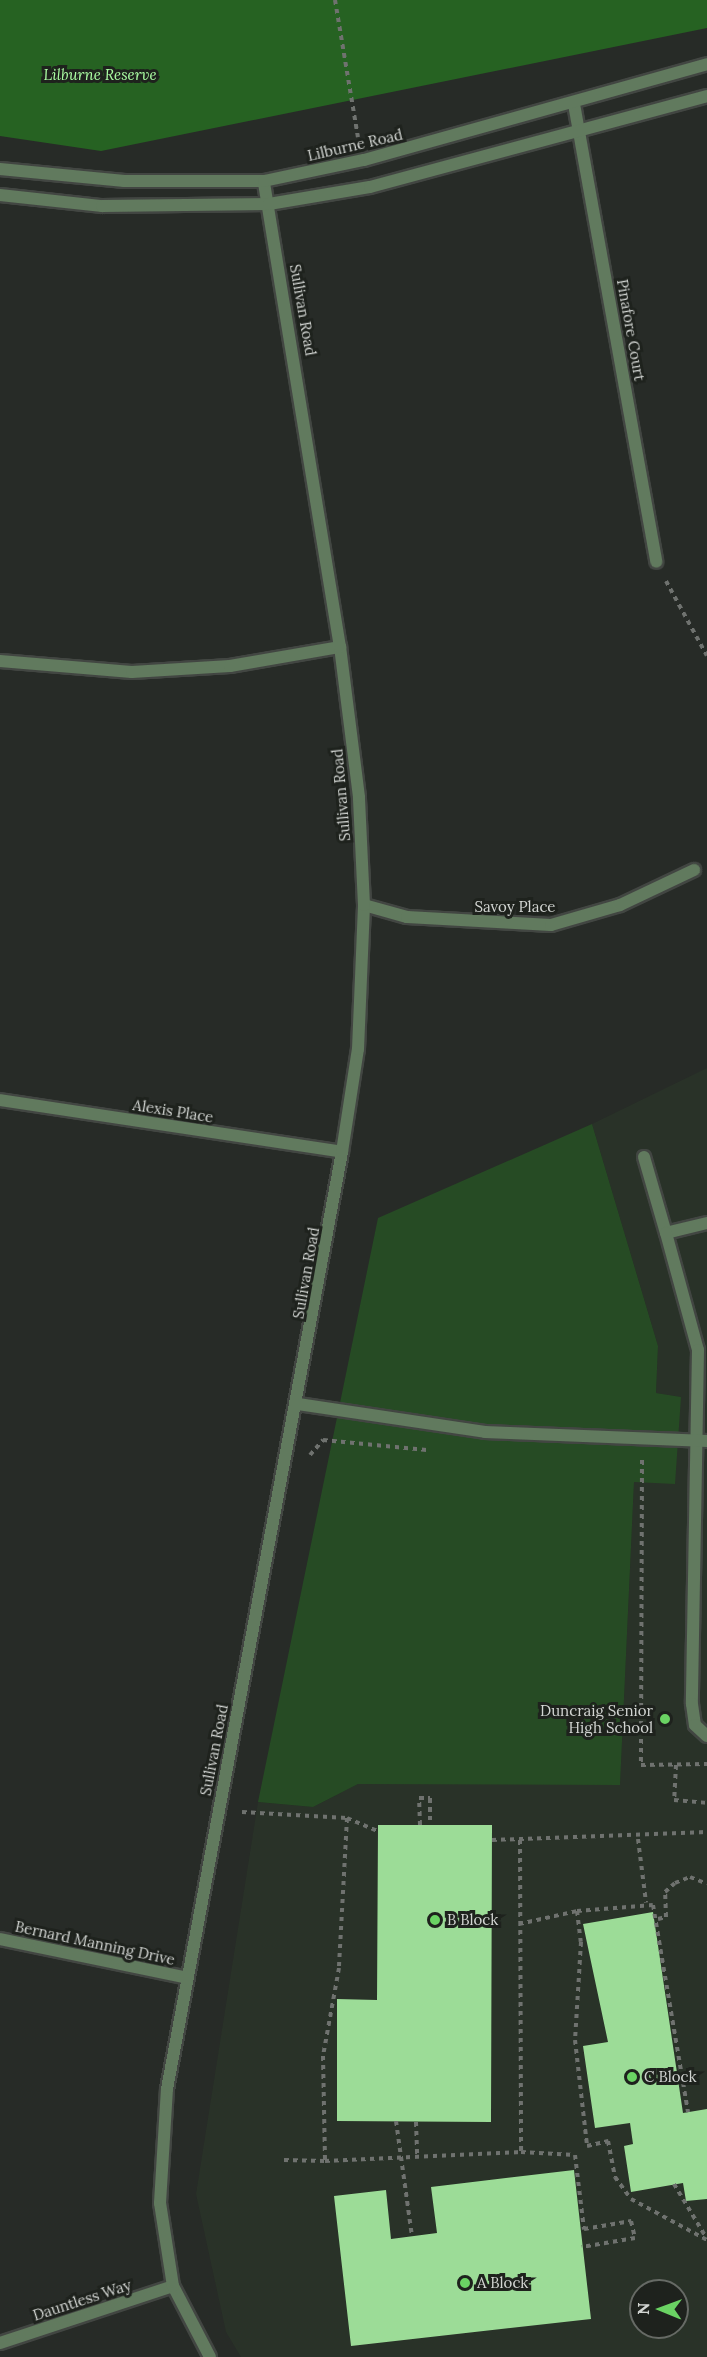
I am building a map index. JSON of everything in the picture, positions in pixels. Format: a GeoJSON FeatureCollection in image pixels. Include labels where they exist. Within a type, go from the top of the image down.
{"type":"FeatureCollection","features":[{"type":"Feature","properties":{"kind":"street","name":"Lilburne Road"},"geometry":{"type":"LineString","coordinates":[[0,169],[124,181],[264,181],[574,104],[707,64]]}},
{"type":"Feature","properties":{"kind":"street"},"geometry":{"type":"LineString","coordinates":[[0,195],[102,206],[269,204],[370,187],[581,134],[707,96]]}},
{"type":"Feature","properties":{"kind":"street","name":"Pinafore Court"},"geometry":{"type":"LineString","coordinates":[[574,104],[656,562]]}},
{"type":"Feature","properties":{"kind":"street","name":"Sullivan Road"},"geometry":{"type":"LineString","coordinates":[[210,2357],[173,2286],[160,2203],[167,2089],[184,1977],[298,1404],[342,1152],[358,1049],[364,905],[359,797],[340,647],[264,181]]}},
{"type":"Feature","properties":{"kind":"street"},"geometry":{"type":"LineString","coordinates":[[0,661],[132,672],[230,666],[340,647]]}},
{"type":"Feature","properties":{"kind":"street","name":"Savoy Place"},"geometry":{"type":"LineString","coordinates":[[364,905],[407,917],[551,925],[620,905],[694,870]]}},
{"type":"Feature","properties":{"kind":"street","name":"Alexis Place"},"geometry":{"type":"LineString","coordinates":[[0,1100],[342,1152]]}},
{"type":"Feature","properties":{"kind":"street"},"geometry":{"type":"LineString","coordinates":[[644,1157],[698,1350],[702,1440],[692,1704],[694,1725],[707,1736]]}},
{"type":"Feature","properties":{"kind":"street"},"geometry":{"type":"LineString","coordinates":[[666,1233],[707,1223]]}},
{"type":"Feature","properties":{"kind":"street"},"geometry":{"type":"LineString","coordinates":[[298,1404],[485,1432],[702,1440]]}},
{"type":"Feature","properties":{"kind":"street","name":"Bernard Manning Drive"},"geometry":{"type":"LineString","coordinates":[[0,1939],[184,1977]]}},
{"type":"Feature","properties":{"kind":"street","name":"Dauntless Way"},"geometry":{"type":"LineString","coordinates":[[0,2343],[173,2286]]}},
{"type":"Feature","properties":{"kind":"path"},"geometry":{"type":"LineString","coordinates":[[336,0],[358,139]]}},
{"type":"Feature","properties":{"kind":"path"},"geometry":{"type":"LineString","coordinates":[[656,562],[707,656]]}},
{"type":"Feature","properties":{"kind":"path"},"geometry":{"type":"LineString","coordinates":[[288,1453],[308,1458],[323,1440],[431,1450]]}},
{"type":"Feature","properties":{"kind":"path"},"geometry":{"type":"LineString","coordinates":[[630,1457],[642,1457],[641,1765],[707,1764]]}},
{"type":"Feature","properties":{"kind":"path"},"geometry":{"type":"LineString","coordinates":[[676,1765],[674,1800],[707,1803]]}},
{"type":"Feature","properties":{"kind":"path"},"geometry":{"type":"LineString","coordinates":[[420,1825],[419,1798],[430,1798],[430,1825]]}},
{"type":"Feature","properties":{"kind":"path"},"geometry":{"type":"LineString","coordinates":[[217,1810],[347,1818],[378,1831]]}},
{"type":"Feature","properties":{"kind":"path"},"geometry":{"type":"LineString","coordinates":[[326,2161],[323,2056],[339,1968],[347,1818]]}},
{"type":"Feature","properties":{"kind":"path"},"geometry":{"type":"LineString","coordinates":[[492,1840],[638,1839],[707,1832]]}},
{"type":"Feature","properties":{"kind":"path"},"geometry":{"type":"LineString","coordinates":[[638,1839],[646,1902]]}},
{"type":"Feature","properties":{"kind":"path"},"geometry":{"type":"LineString","coordinates":[[520,1840],[520,2152]]}},
{"type":"Feature","properties":{"kind":"path"},"geometry":{"type":"LineString","coordinates":[[658,1918],[666,1917],[665,1892],[675,1883],[690,1877],[707,1884]]}},
{"type":"Feature","properties":{"kind":"path"},"geometry":{"type":"LineString","coordinates":[[519,1924],[577,1911],[646,1902],[654,1905],[658,1918],[688,2112]]}},
{"type":"Feature","properties":{"kind":"path"},"geometry":{"type":"LineString","coordinates":[[577,1911],[581,1942],[575,2040],[587,2146],[608,2141],[615,2177],[631,2199],[707,2240]]}},
{"type":"Feature","properties":{"kind":"path"},"geometry":{"type":"LineString","coordinates":[[396,2121],[412,2236]]}},
{"type":"Feature","properties":{"kind":"path"},"geometry":{"type":"LineString","coordinates":[[416,2122],[417,2158]]}},
{"type":"Feature","properties":{"kind":"path"},"geometry":{"type":"LineString","coordinates":[[284,2160],[417,2158],[520,2152],[575,2155],[584,2229],[631,2221],[635,2238],[582,2247]]}},
{"type":"Feature","properties":{"kind":"path"},"geometry":{"type":"LineString","coordinates":[[674,2184],[707,2240]]}},
{"type":"Feature","properties":{"kind":"shaded area","name":"Duncraig Senior High School"},"geometry":{"type":"Polygon","coordinates":[[[707,1068],[707,2357],[241,2357],[226,2332],[196,2194],[258,1802],[313,1807],[358,1784],[620,1784],[634,1482],[681,1397],[656,1393],[658,1346],[592,1124],[707,1068]]]}},
{"type":"Feature","properties":{"kind":"green space","name":"Lilburne Reserve"},"geometry":{"type":"Polygon","coordinates":[[[0,0],[707,0],[707,28],[101,151],[0,136],[0,0]]]}},
{"type":"Feature","properties":{"kind":"green space"},"geometry":{"type":"Polygon","coordinates":[[[592,1124],[658,1346],[656,1393],[681,1397],[675,1484],[634,1482],[620,1785],[358,1784],[313,1807],[258,1802],[378,1218],[592,1124]]]}},
{"type":"Feature","properties":{"kind":"building","name":"B Block"},"geometry":{"type":"Polygon","coordinates":[[[378,1825],[492,1825],[491,2122],[337,2121],[337,1999],[377,2000],[378,1825]]]}},
{"type":"Feature","properties":{"kind":"building","name":"C Block"},"geometry":{"type":"Polygon","coordinates":[[[653,1912],[683,2113],[707,2109],[707,2199],[686,2201],[683,2183],[631,2192],[624,2146],[633,2144],[630,2123],[595,2128],[583,2046],[608,2042],[583,1924],[653,1912]]]}},
{"type":"Feature","properties":{"kind":"building","name":"A Block"},"geometry":{"type":"Polygon","coordinates":[[[574,2170],[591,2319],[351,2346],[334,2196],[386,2190],[391,2239],[437,2233],[431,2187],[574,2170]]]}},
{"type":"Feature","properties":{"kind":"place","name":"Duncraig Senior High School"},"geometry":{"type":"Point","coordinates":[665,1719]}},
{"type":"Feature","properties":{"kind":"place","name":"B Block"},"geometry":{"type":"Point","coordinates":[435,1920]}},
{"type":"Feature","properties":{"kind":"place","name":"C Block"},"geometry":{"type":"Point","coordinates":[632,2077]}},
{"type":"Feature","properties":{"kind":"place","name":"A Block"},"geometry":{"type":"Point","coordinates":[465,2283]}}]}
